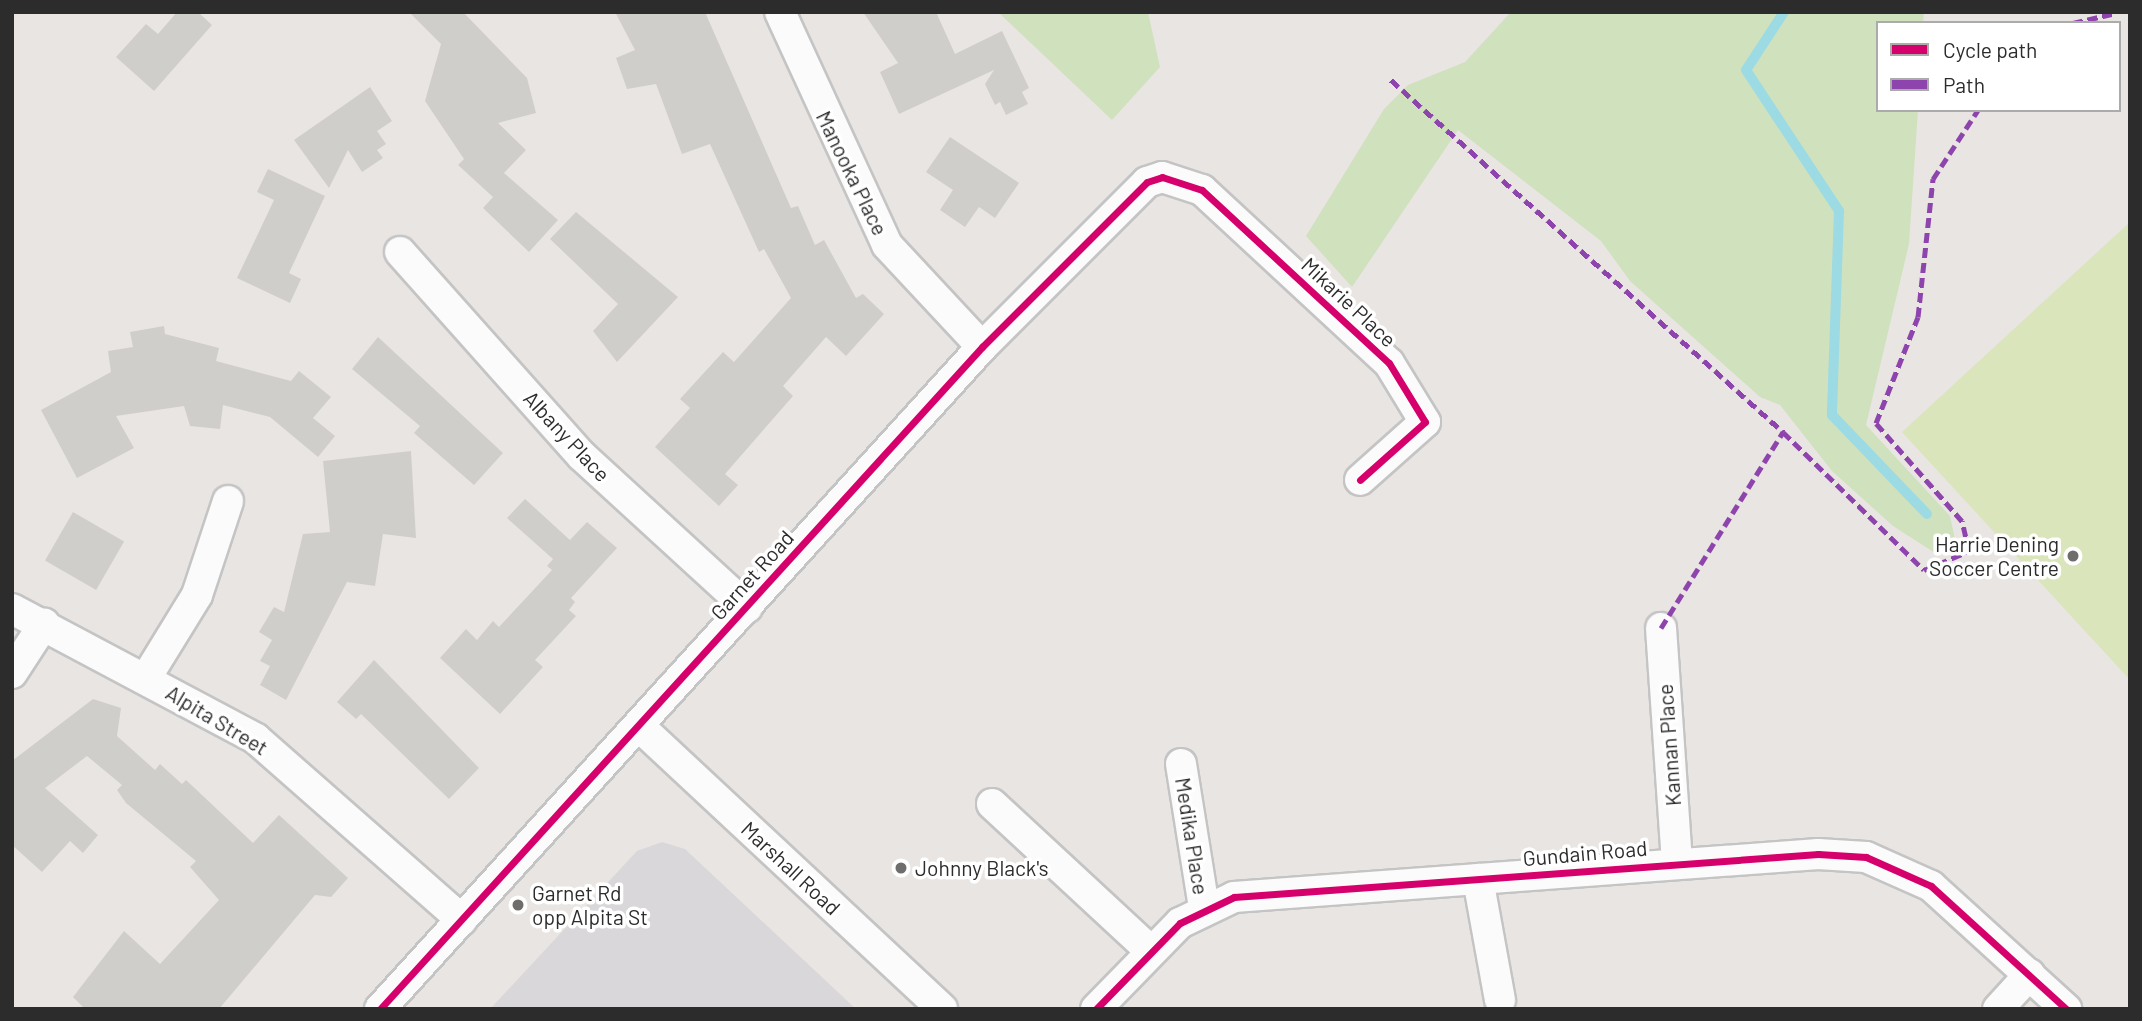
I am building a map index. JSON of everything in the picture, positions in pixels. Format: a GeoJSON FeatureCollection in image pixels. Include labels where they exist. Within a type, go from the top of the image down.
{"type":"FeatureCollection","features":[{"type":"Feature","properties":{"kind":"street","name":"Manooka Place"},"geometry":{"type":"LineString","coordinates":[[780,12],[887,245],[982,347]]}},
{"type":"Feature","properties":{"kind":"street","name":"Garnet Road"},"geometry":{"type":"LineString","coordinates":[[380,1009],[640,727],[982,347],[1131,195],[1162,177]]}},
{"type":"Feature","properties":{"kind":"street","name":"Mikarie Place"},"geometry":{"type":"LineString","coordinates":[[1162,177],[1185,181],[1217,201],[1390,363],[1424,422],[1360,480]]}},
{"type":"Feature","properties":{"kind":"street","name":"Albany Place"},"geometry":{"type":"LineString","coordinates":[[400,252],[582,456],[747,607]]}},
{"type":"Feature","properties":{"kind":"street"},"geometry":{"type":"LineString","coordinates":[[146,678],[197,595],[228,501]]}},
{"type":"Feature","properties":{"kind":"street","name":"Alpita Street"},"geometry":{"type":"LineString","coordinates":[[12,609],[146,678],[256,739],[462,920]]}},
{"type":"Feature","properties":{"kind":"street"},"geometry":{"type":"LineString","coordinates":[[12,673],[44,624]]}},
{"type":"Feature","properties":{"kind":"street","name":"Kannan Place"},"geometry":{"type":"LineString","coordinates":[[1661,628],[1677,863]]}},
{"type":"Feature","properties":{"kind":"street","name":"Marshall Road"},"geometry":{"type":"LineString","coordinates":[[640,727],[942,1009]]}},
{"type":"Feature","properties":{"kind":"street","name":"Medika Place"},"geometry":{"type":"LineString","coordinates":[[1181,764],[1204,908]]}},
{"type":"Feature","properties":{"kind":"street"},"geometry":{"type":"LineString","coordinates":[[992,804],[1150,951]]}},
{"type":"Feature","properties":{"kind":"street","name":"Gundain Road"},"geometry":{"type":"LineString","coordinates":[[1096,1009],[1150,951],[1204,908],[1269,891],[1478,880],[1677,863],[1866,857],[1931,886],[2066,1009]]}},
{"type":"Feature","properties":{"kind":"street"},"geometry":{"type":"LineString","coordinates":[[1478,880],[1500,1000]]}},
{"type":"Feature","properties":{"kind":"street"},"geometry":{"type":"LineString","coordinates":[[1998,1009],[2030,974]]}},
{"type":"Feature","properties":{"kind":"shaded area"},"geometry":{"type":"Polygon","coordinates":[[[662,842],[685,849],[856,1009],[490,1009],[637,851],[662,842]]]}},
{"type":"Feature","properties":{"kind":"green space"},"geometry":{"type":"Polygon","coordinates":[[[998,12],[1148,12],[1160,67],[1112,120],[998,12]]]}},
{"type":"Feature","properties":{"kind":"green space"},"geometry":{"type":"Polygon","coordinates":[[[1511,12],[1924,12],[1923,21],[1876,21],[1876,112],[1918,112],[1909,244],[1866,425],[1950,516],[1957,549],[1935,553],[1893,526],[1832,471],[1780,405],[1760,397],[1630,281],[1601,241],[1458,130],[1352,287],[1306,236],[1384,109],[1408,85],[1465,62],[1511,12]]]}},
{"type":"Feature","properties":{"kind":"green space","name":"Harrie Dening Soccer Centre"},"geometry":{"type":"Polygon","coordinates":[[[2130,222],[2130,680],[1902,432],[2130,222]]]}},
{"type":"Feature","properties":{"kind":"building"},"geometry":{"type":"Polygon","coordinates":[[[177,12],[198,12],[212,25],[154,91],[116,57],[146,24],[158,34],[177,12]]]}},
{"type":"Feature","properties":{"kind":"building"},"geometry":{"type":"Polygon","coordinates":[[[409,12],[463,12],[527,78],[536,113],[498,123],[526,150],[504,173],[558,220],[529,252],[483,208],[493,197],[458,165],[464,159],[425,101],[441,44],[409,12]]]}},
{"type":"Feature","properties":{"kind":"building"},"geometry":{"type":"Polygon","coordinates":[[[615,12],[705,12],[791,208],[798,206],[815,245],[824,240],[856,298],[863,294],[884,314],[846,356],[826,337],[783,386],[793,396],[725,474],[738,485],[719,506],[655,447],[690,408],[680,399],[723,352],[734,362],[791,298],[764,249],[759,252],[710,144],[682,154],[656,84],[627,89],[616,58],[635,50],[615,12]]]}},
{"type":"Feature","properties":{"kind":"building"},"geometry":{"type":"Polygon","coordinates":[[[863,12],[936,12],[955,54],[1002,31],[1029,88],[1022,92],[1028,104],[1006,115],[1000,102],[995,105],[985,84],[994,70],[899,114],[880,72],[898,63],[863,12]]]}},
{"type":"Feature","properties":{"kind":"building"},"geometry":{"type":"Polygon","coordinates":[[[370,87],[392,121],[377,131],[386,144],[377,150],[383,158],[362,172],[348,150],[329,188],[294,140],[370,87]]]}},
{"type":"Feature","properties":{"kind":"building"},"geometry":{"type":"Polygon","coordinates":[[[950,137],[1019,183],[995,218],[979,207],[965,227],[940,210],[953,190],[926,172],[950,137]]]}},
{"type":"Feature","properties":{"kind":"building"},"geometry":{"type":"Polygon","coordinates":[[[268,169],[325,196],[289,273],[301,279],[290,303],[237,278],[274,200],[257,192],[268,169]]]}},
{"type":"Feature","properties":{"kind":"building"},"geometry":{"type":"Polygon","coordinates":[[[576,212],[678,297],[617,362],[593,331],[618,304],[550,239],[576,212]]]}},
{"type":"Feature","properties":{"kind":"building"},"geometry":{"type":"Polygon","coordinates":[[[164,326],[165,334],[219,348],[216,361],[291,381],[299,371],[331,397],[313,418],[335,436],[318,457],[270,417],[223,405],[220,429],[190,426],[184,406],[116,416],[134,448],[77,478],[41,410],[111,372],[108,351],[133,347],[130,332],[164,326]]]}},
{"type":"Feature","properties":{"kind":"building"},"geometry":{"type":"Polygon","coordinates":[[[378,337],[503,453],[474,485],[414,433],[420,426],[352,369],[378,337]]]}},
{"type":"Feature","properties":{"kind":"building"},"geometry":{"type":"Polygon","coordinates":[[[411,451],[416,538],[383,534],[375,586],[347,582],[286,700],[260,685],[270,666],[260,661],[272,640],[259,632],[274,607],[284,612],[303,534],[330,532],[323,461],[411,451]]]}},
{"type":"Feature","properties":{"kind":"building"},"geometry":{"type":"Polygon","coordinates":[[[525,499],[570,540],[587,522],[617,548],[571,598],[575,602],[569,610],[576,616],[535,660],[543,667],[500,714],[440,658],[466,629],[477,640],[493,621],[499,627],[552,570],[547,566],[553,559],[507,518],[525,499]]]}},
{"type":"Feature","properties":{"kind":"building"},"geometry":{"type":"Polygon","coordinates":[[[73,512],[124,542],[96,590],[45,560],[73,512]]]}},
{"type":"Feature","properties":{"kind":"building"},"geometry":{"type":"Polygon","coordinates":[[[374,660],[479,768],[449,799],[361,714],[356,719],[337,702],[374,660]]]}},
{"type":"Feature","properties":{"kind":"building"},"geometry":{"type":"Polygon","coordinates":[[[93,699],[121,708],[117,736],[155,770],[160,764],[182,784],[186,780],[253,843],[279,815],[348,878],[331,897],[315,895],[219,1009],[85,1009],[73,997],[124,931],[160,964],[219,900],[190,867],[196,861],[126,803],[117,790],[122,785],[87,756],[45,788],[98,835],[83,853],[70,841],[42,872],[12,845],[12,761],[93,699]]]}},
{"type":"Feature","properties":{"kind":"waterway"},"geometry":{"type":"LineString","coordinates":[[1784,12],[1746,70],[1839,211],[1832,415],[1927,514]]}},
{"type":"Feature","properties":{"kind":"marked path"},"geometry":{"type":"LineString","coordinates":[[2082,21],[2116,13]]}},
{"type":"Feature","properties":{"kind":"marked path"},"geometry":{"type":"LineString","coordinates":[[1391,80],[1783,432],[1924,570],[1969,551],[1962,521],[1876,423],[1918,317],[1933,179],[1977,112]]}},
{"type":"Feature","properties":{"kind":"marked path"},"geometry":{"type":"LineString","coordinates":[[1661,628],[1783,432]]}},
{"type":"Feature","properties":{"kind":"cycle path"},"geometry":{"type":"LineString","coordinates":[[380,1009],[982,347],[1147,182],[1162,177],[1202,190],[1389,363],[1425,422],[1360,480]]}},
{"type":"Feature","properties":{"kind":"cycle path"},"geometry":{"type":"LineString","coordinates":[[1096,1009],[1180,923],[1234,897],[1818,854],[1866,857],[1931,886],[2066,1009]]}},
{"type":"Feature","properties":{"kind":"place","name":"Harrie Dening Soccer Centre"},"geometry":{"type":"Point","coordinates":[2073,556]}},
{"type":"Feature","properties":{"kind":"place","name":"Johnny Black's"},"geometry":{"type":"Point","coordinates":[901,868]}},
{"type":"Feature","properties":{"kind":"place","name":"Garnet Rd opp Alpita St"},"geometry":{"type":"Point","coordinates":[518,905]}}]}
